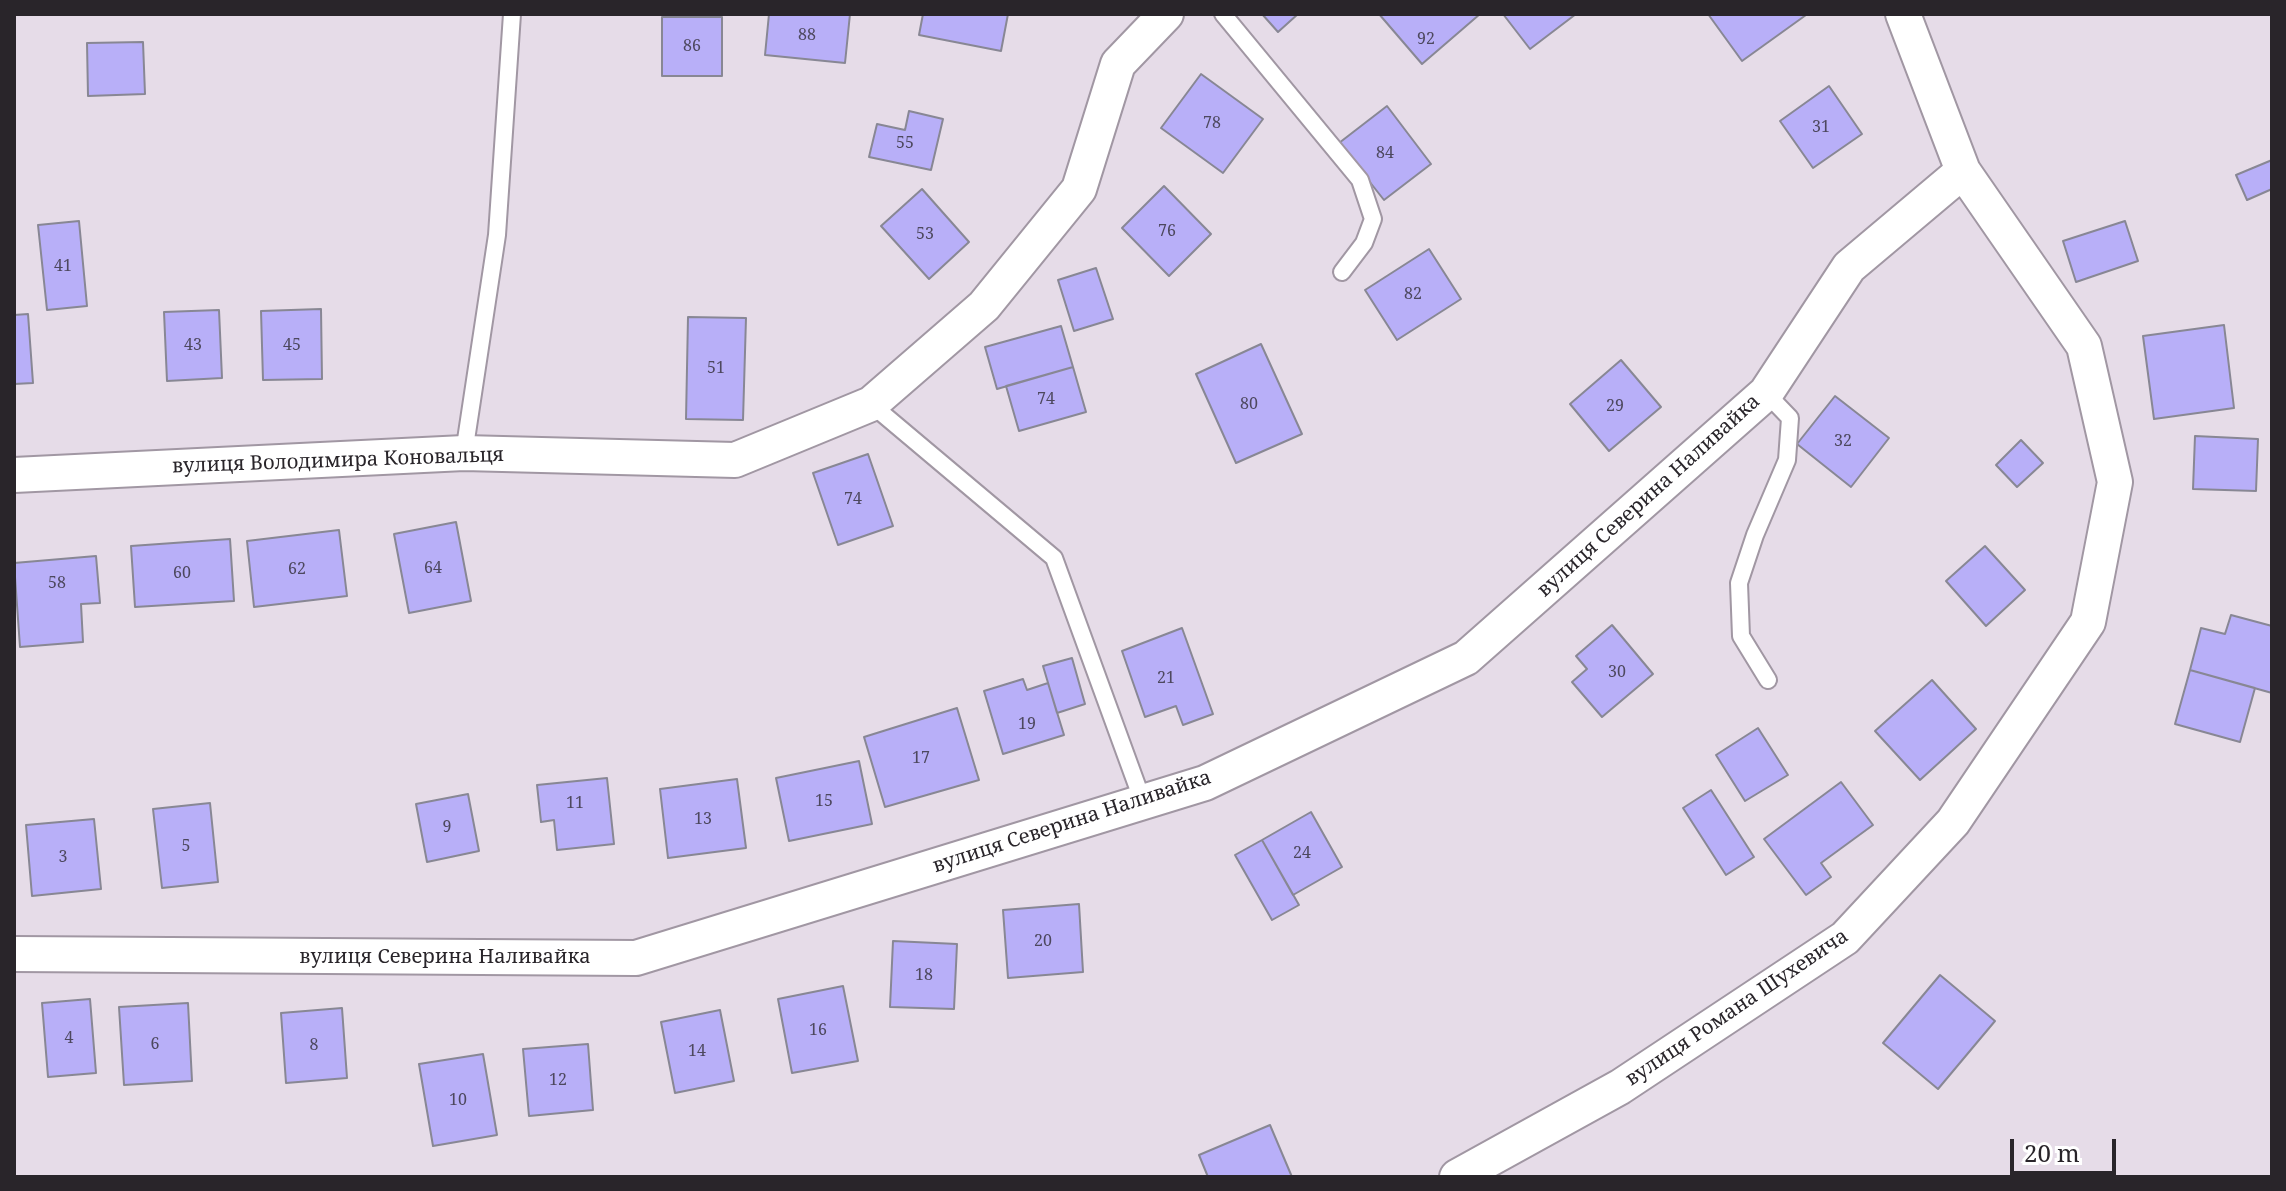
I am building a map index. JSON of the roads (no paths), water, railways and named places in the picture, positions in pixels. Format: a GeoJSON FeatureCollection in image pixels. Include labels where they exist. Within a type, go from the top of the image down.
{"type":"FeatureCollection","features":[{"type":"Feature","properties":{"kind":"street","name":"вулиця Володимира Коновальця"},"geometry":{"type":"LineString","coordinates":[[14,475],[464,453],[735,460],[871,404],[984,306],[1079,189],[1118,64],[1166,14]]}},
{"type":"Feature","properties":{"kind":"street","name":"вулиця Романа Шухевича"},"geometry":{"type":"LineString","coordinates":[[1457,1177],[1620,1087],[1845,938],[1953,822],[2088,622],[2115,482],[2084,346],[1963,171],[1903,14]]}},
{"type":"Feature","properties":{"kind":"street","name":"вулиця Северина Наливайка"},"geometry":{"type":"LineString","coordinates":[[14,954],[636,958],[1205,783],[1466,658],[1766,393],[1849,267],[1963,171]]}},
{"type":"Feature","properties":{"kind":"lane"},"geometry":{"type":"LineString","coordinates":[[464,453],[497,235],[512,14]]}},
{"type":"Feature","properties":{"kind":"lane"},"geometry":{"type":"LineString","coordinates":[[1223,14],[1360,180],[1373,219],[1364,243],[1342,272]]}},
{"type":"Feature","properties":{"kind":"lane"},"geometry":{"type":"LineString","coordinates":[[1766,393],[1790,418],[1787,460],[1755,535],[1739,583],[1741,636],[1768,680]]}},
{"type":"Feature","properties":{"kind":"lane"},"geometry":{"type":"LineString","coordinates":[[871,404],[1054,558],[1143,802]]}}]}
